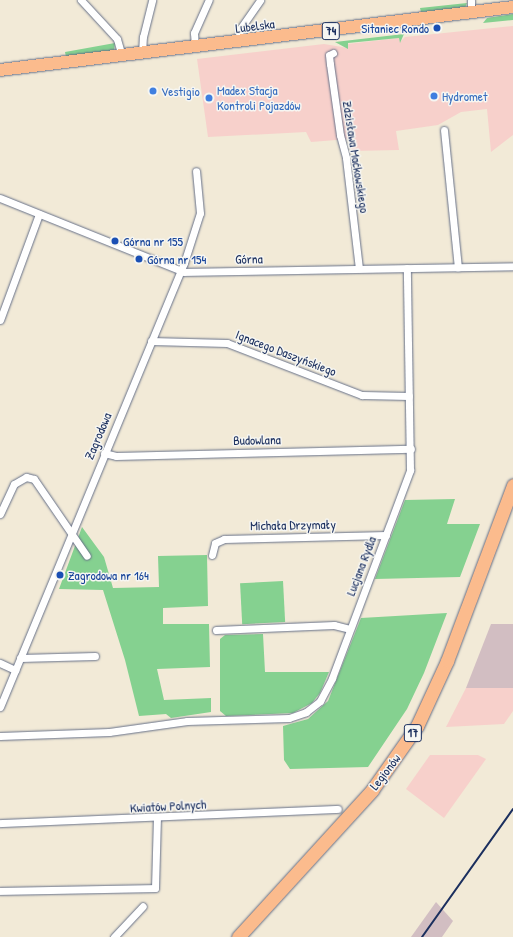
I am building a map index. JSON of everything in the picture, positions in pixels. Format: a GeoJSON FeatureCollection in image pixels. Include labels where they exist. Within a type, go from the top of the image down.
{"type":"FeatureCollection","features":[{"type":"Feature","properties":{"kind":"highway","name":"Legionów"},"geometry":{"type":"LineString","coordinates":[[238,937],[372,790],[396,759],[417,726],[447,661],[513,485]]}},
{"type":"Feature","properties":{"kind":"main road","name":"Lubelska"},"geometry":{"type":"LineString","coordinates":[[0,70],[471,14],[513,7]]}},
{"type":"Feature","properties":{"kind":"street"},"geometry":{"type":"LineString","coordinates":[[83,0],[118,41],[122,56]]}},
{"type":"Feature","properties":{"kind":"street"},"geometry":{"type":"LineString","coordinates":[[142,54],[143,37],[152,0]]}},
{"type":"Feature","properties":{"kind":"street"},"geometry":{"type":"LineString","coordinates":[[194,47],[194,33],[209,0]]}},
{"type":"Feature","properties":{"kind":"street"},"geometry":{"type":"LineString","coordinates":[[238,42],[240,29],[260,0]]}},
{"type":"Feature","properties":{"kind":"street"},"geometry":{"type":"LineString","coordinates":[[471,0],[471,14]]}},
{"type":"Feature","properties":{"kind":"street","name":"Zdzisława Maćkowskiego"},"geometry":{"type":"LineString","coordinates":[[333,53],[329,55],[329,59],[340,136],[346,158],[359,268]]}},
{"type":"Feature","properties":{"kind":"street"},"geometry":{"type":"LineString","coordinates":[[444,130],[458,267]]}},
{"type":"Feature","properties":{"kind":"street","name":"Zagrodowa"},"geometry":{"type":"LineString","coordinates":[[0,707],[180,272],[200,213],[196,171]]}},
{"type":"Feature","properties":{"kind":"street","name":"Górna"},"geometry":{"type":"LineString","coordinates":[[0,198],[180,272],[513,266]]}},
{"type":"Feature","properties":{"kind":"street"},"geometry":{"type":"LineString","coordinates":[[0,320],[39,214]]}},
{"type":"Feature","properties":{"kind":"street","name":"Lucjana Rydla"},"geometry":{"type":"LineString","coordinates":[[0,736],[109,732],[187,721],[289,718],[306,712],[320,701],[329,686],[410,470],[411,449],[407,268]]}},
{"type":"Feature","properties":{"kind":"street","name":"Ignacego Daszyńskiego"},"geometry":{"type":"LineString","coordinates":[[151,341],[227,343],[362,395],[410,396]]}},
{"type":"Feature","properties":{"kind":"street","name":"Budowlana"},"geometry":{"type":"LineString","coordinates":[[104,453],[116,456],[411,449]]}},
{"type":"Feature","properties":{"kind":"street"},"geometry":{"type":"LineString","coordinates":[[0,514],[14,484],[26,477],[38,482],[87,556]]}},
{"type":"Feature","properties":{"kind":"street","name":"Michała Drzymały"},"geometry":{"type":"LineString","coordinates":[[212,555],[215,543],[224,539],[386,535]]}},
{"type":"Feature","properties":{"kind":"street"},"geometry":{"type":"LineString","coordinates":[[216,630],[334,625],[350,629]]}},
{"type":"Feature","properties":{"kind":"street"},"geometry":{"type":"LineString","coordinates":[[20,658],[95,656]]}},
{"type":"Feature","properties":{"kind":"street"},"geometry":{"type":"LineString","coordinates":[[0,663],[15,670]]}},
{"type":"Feature","properties":{"kind":"street","name":"Kwiatów Polnych"},"geometry":{"type":"LineString","coordinates":[[0,824],[338,809]]}},
{"type":"Feature","properties":{"kind":"street"},"geometry":{"type":"LineString","coordinates":[[0,891],[155,888],[157,818]]}},
{"type":"Feature","properties":{"kind":"street"},"geometry":{"type":"LineString","coordinates":[[114,937],[143,906]]}},
{"type":"Feature","properties":{"kind":"shaded area"},"geometry":{"type":"Polygon","coordinates":[[[513,26],[513,135],[491,152],[487,109],[461,112],[438,125],[396,131],[399,150],[352,151],[349,139],[311,142],[306,132],[208,137],[197,59],[324,44],[348,48],[347,44],[399,38],[400,42],[405,37],[513,26]]]}},
{"type":"Feature","properties":{"kind":"shaded area"},"geometry":{"type":"Polygon","coordinates":[[[491,624],[513,624],[513,688],[466,688],[491,624]]]}},
{"type":"Feature","properties":{"kind":"shaded area"},"geometry":{"type":"Polygon","coordinates":[[[466,688],[513,688],[513,711],[504,724],[446,727],[466,688]]]}},
{"type":"Feature","properties":{"kind":"shaded area"},"geometry":{"type":"Polygon","coordinates":[[[430,755],[478,755],[486,759],[444,818],[406,789],[430,755]]]}},
{"type":"Feature","properties":{"kind":"shaded area"},"geometry":{"type":"Polygon","coordinates":[[[436,902],[453,921],[442,937],[411,937],[436,902]]]}},
{"type":"Feature","properties":{"kind":"green space"},"geometry":{"type":"Polygon","coordinates":[[[467,3],[465,8],[421,12],[420,8],[467,3]]]}},
{"type":"Feature","properties":{"kind":"green space"},"geometry":{"type":"Polygon","coordinates":[[[513,14],[513,20],[483,23],[487,18],[513,14]]]}},
{"type":"Feature","properties":{"kind":"green space"},"geometry":{"type":"Polygon","coordinates":[[[404,34],[400,43],[399,38],[348,43],[348,49],[335,42],[404,34]]]}},
{"type":"Feature","properties":{"kind":"green space"},"geometry":{"type":"Polygon","coordinates":[[[115,43],[114,51],[66,57],[65,52],[115,43]]]}},
{"type":"Feature","properties":{"kind":"green space"},"geometry":{"type":"Polygon","coordinates":[[[455,499],[447,524],[480,524],[460,577],[375,579],[405,500],[455,499]]]}},
{"type":"Feature","properties":{"kind":"green space"},"geometry":{"type":"Polygon","coordinates":[[[82,527],[104,557],[113,588],[159,587],[158,556],[207,555],[208,606],[163,608],[163,624],[209,624],[210,667],[157,669],[164,700],[211,698],[211,712],[171,718],[166,714],[139,716],[125,660],[103,590],[59,589],[82,527]]]}},
{"type":"Feature","properties":{"kind":"green space"},"geometry":{"type":"Polygon","coordinates":[[[283,581],[285,622],[242,624],[240,583],[283,581]]]}},
{"type":"Feature","properties":{"kind":"green space"},"geometry":{"type":"Polygon","coordinates":[[[447,613],[424,673],[407,709],[368,767],[290,769],[284,760],[283,726],[308,719],[328,701],[361,618],[447,613]]]}},
{"type":"Feature","properties":{"kind":"green space"},"geometry":{"type":"Polygon","coordinates":[[[263,634],[265,672],[329,672],[320,693],[312,703],[293,713],[226,716],[220,711],[220,639],[225,635],[263,634]]]}},
{"type":"Feature","properties":{"kind":"railway"},"geometry":{"type":"LineString","coordinates":[[422,937],[513,809]]}},
{"type":"Feature","properties":{"kind":"place","name":"Sitaniec Rondo"},"geometry":{"type":"Point","coordinates":[437,28]}},
{"type":"Feature","properties":{"kind":"place","name":"Vestigio"},"geometry":{"type":"Point","coordinates":[153,91]}},
{"type":"Feature","properties":{"kind":"place","name":"Hydromet"},"geometry":{"type":"Point","coordinates":[434,96]}},
{"type":"Feature","properties":{"kind":"place","name":"Madex Stacja Kontroli Pojazdów"},"geometry":{"type":"Point","coordinates":[209,98]}},
{"type":"Feature","properties":{"kind":"place","name":"Górna nr 155"},"geometry":{"type":"Point","coordinates":[115,241]}},
{"type":"Feature","properties":{"kind":"place","name":"Górna nr 154"},"geometry":{"type":"Point","coordinates":[139,259]}},
{"type":"Feature","properties":{"kind":"place","name":"Zagrodowa nr 164"},"geometry":{"type":"Point","coordinates":[60,575]}}]}
